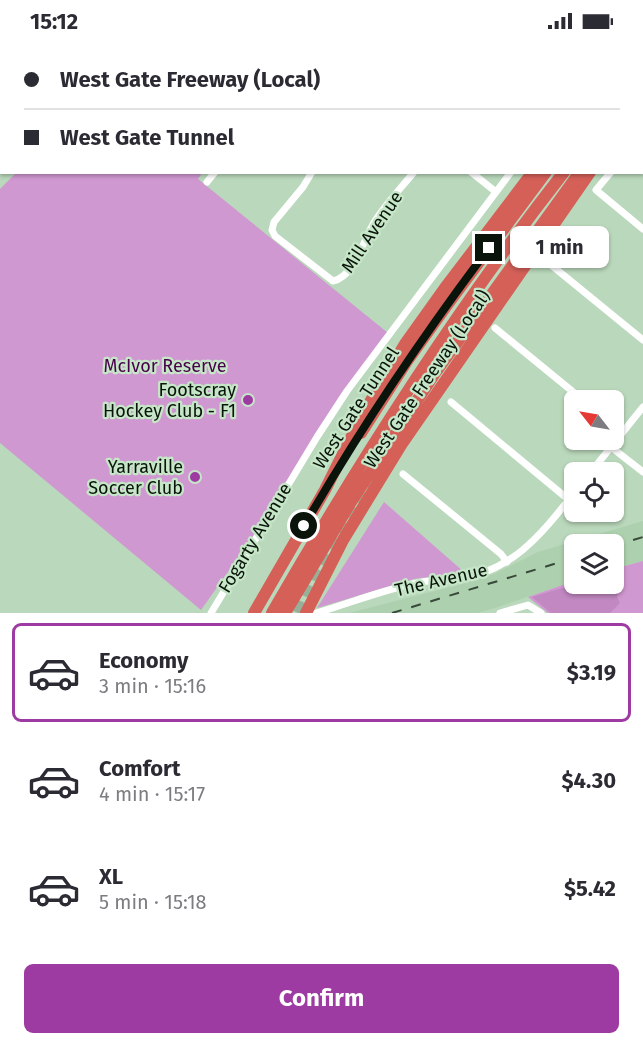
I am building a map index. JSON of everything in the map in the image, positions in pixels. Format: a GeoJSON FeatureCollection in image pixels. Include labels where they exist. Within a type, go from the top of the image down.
{"type":"FeatureCollection","features":[{"type":"Feature","properties":{"kind":"highway","name":"West Gate Freeway (Local)"},"geometry":{"type":"LineString","coordinates":[[254,613],[325,490],[364,412],[405,344],[531,174]]}},
{"type":"Feature","properties":{"kind":"highway","name":"West Gate Tunnel"},"geometry":{"type":"LineString","coordinates":[[325,490],[407,361],[544,174]]}},
{"type":"Feature","properties":{"kind":"highway"},"geometry":{"type":"LineString","coordinates":[[273,613],[361,464],[413,382],[499,258],[562,174]]}},
{"type":"Feature","properties":{"kind":"highway"},"geometry":{"type":"LineString","coordinates":[[285,613],[351,502],[429,382],[579,174]]}},
{"type":"Feature","properties":{"kind":"highway","name":"West Gate Freeway (Local)"},"geometry":{"type":"LineString","coordinates":[[306,613],[343,540],[401,445],[590,174]]}},
{"type":"Feature","properties":{"kind":"highway"},"geometry":{"type":"LineString","coordinates":[[507,294],[597,174]]}},
{"type":"Feature","properties":{"kind":"street"},"geometry":{"type":"LineString","coordinates":[[207,182],[213,174]]}},
{"type":"Feature","properties":{"kind":"street","name":"Mill Avenue"},"geometry":{"type":"LineString","coordinates":[[310,174],[274,222],[273,233],[327,279],[333,281],[340,279],[358,257],[375,221],[412,174]]}},
{"type":"Feature","properties":{"kind":"street"},"geometry":{"type":"LineString","coordinates":[[474,174],[496,192]]}},
{"type":"Feature","properties":{"kind":"street","name":"Fogarty Avenue"},"geometry":{"type":"LineString","coordinates":[[210,613],[347,391],[510,174]]}},
{"type":"Feature","properties":{"kind":"street"},"geometry":{"type":"LineString","coordinates":[[609,174],[596,190],[643,229]]}},
{"type":"Feature","properties":{"kind":"street"},"geometry":{"type":"LineString","coordinates":[[545,260],[643,340]]}},
{"type":"Feature","properties":{"kind":"street"},"geometry":{"type":"LineString","coordinates":[[495,328],[571,390]]}},
{"type":"Feature","properties":{"kind":"street"},"geometry":{"type":"LineString","coordinates":[[451,402],[564,496]]}},
{"type":"Feature","properties":{"kind":"street"},"geometry":{"type":"LineString","coordinates":[[624,431],[643,407]]}},
{"type":"Feature","properties":{"kind":"street"},"geometry":{"type":"LineString","coordinates":[[599,462],[609,450]]}},
{"type":"Feature","properties":{"kind":"street"},"geometry":{"type":"LineString","coordinates":[[615,450],[643,472]]}},
{"type":"Feature","properties":{"kind":"street"},"geometry":{"type":"LineString","coordinates":[[403,474],[501,554],[507,562]]}},
{"type":"Feature","properties":{"kind":"street","name":"The Avenue"},"geometry":{"type":"LineString","coordinates":[[316,613],[421,582],[456,579],[490,570],[507,562],[529,546],[564,506]]}},
{"type":"Feature","properties":{"kind":"street"},"geometry":{"type":"LineString","coordinates":[[503,613],[528,605],[541,613]]}},
{"type":"Feature","properties":{"kind":"shaded area"},"geometry":{"type":"Polygon","coordinates":[[[643,521],[643,561],[624,566],[624,534],[599,534],[643,521]]]}},
{"type":"Feature","properties":{"kind":"shaded area"},"geometry":{"type":"Polygon","coordinates":[[[564,544],[564,584],[478,613],[349,613],[474,581],[494,574],[538,552],[564,544]]]}},
{"type":"Feature","properties":{"kind":"shaded area"},"geometry":{"type":"Polygon","coordinates":[[[564,587],[564,594],[618,594],[620,603],[610,613],[551,613],[532,597],[564,587]]]}},
{"type":"Feature","properties":{"kind":"green space","name":"McIvor Reserve"},"geometry":{"type":"Polygon","coordinates":[[[15,174],[201,174],[198,179],[388,333],[274,507],[201,610],[0,443],[0,189],[15,174]]]}},
{"type":"Feature","properties":{"kind":"green space"},"geometry":{"type":"Polygon","coordinates":[[[384,502],[464,572],[414,579],[317,608],[384,502]]]}},
{"type":"Feature","properties":{"kind":"green space"},"geometry":{"type":"Polygon","coordinates":[[[643,561],[643,613],[548,613],[528,597],[564,584],[564,594],[624,594],[624,566],[643,561]]]}},
{"type":"Feature","properties":{"kind":"tunnel"},"geometry":{"type":"LineString","coordinates":[[298,613],[314,578],[369,484]]}},
{"type":"Feature","properties":{"kind":"railway"},"geometry":{"type":"LineString","coordinates":[[624,543],[643,537]]}},
{"type":"Feature","properties":{"kind":"railway"},"geometry":{"type":"LineString","coordinates":[[392,613],[564,561]]}},
{"type":"Feature","properties":{"kind":"place","name":"Footscray Hockey Club - F1"},"geometry":{"type":"Point","coordinates":[248,400]}},
{"type":"Feature","properties":{"kind":"place","name":"Yarraville Soccer Club"},"geometry":{"type":"Point","coordinates":[195,477]}},
{"type":"Feature","properties":{"kind":"route"},"geometry":{"type":"LineString","coordinates":[[304,526],[407,361],[489,248]]}}]}
